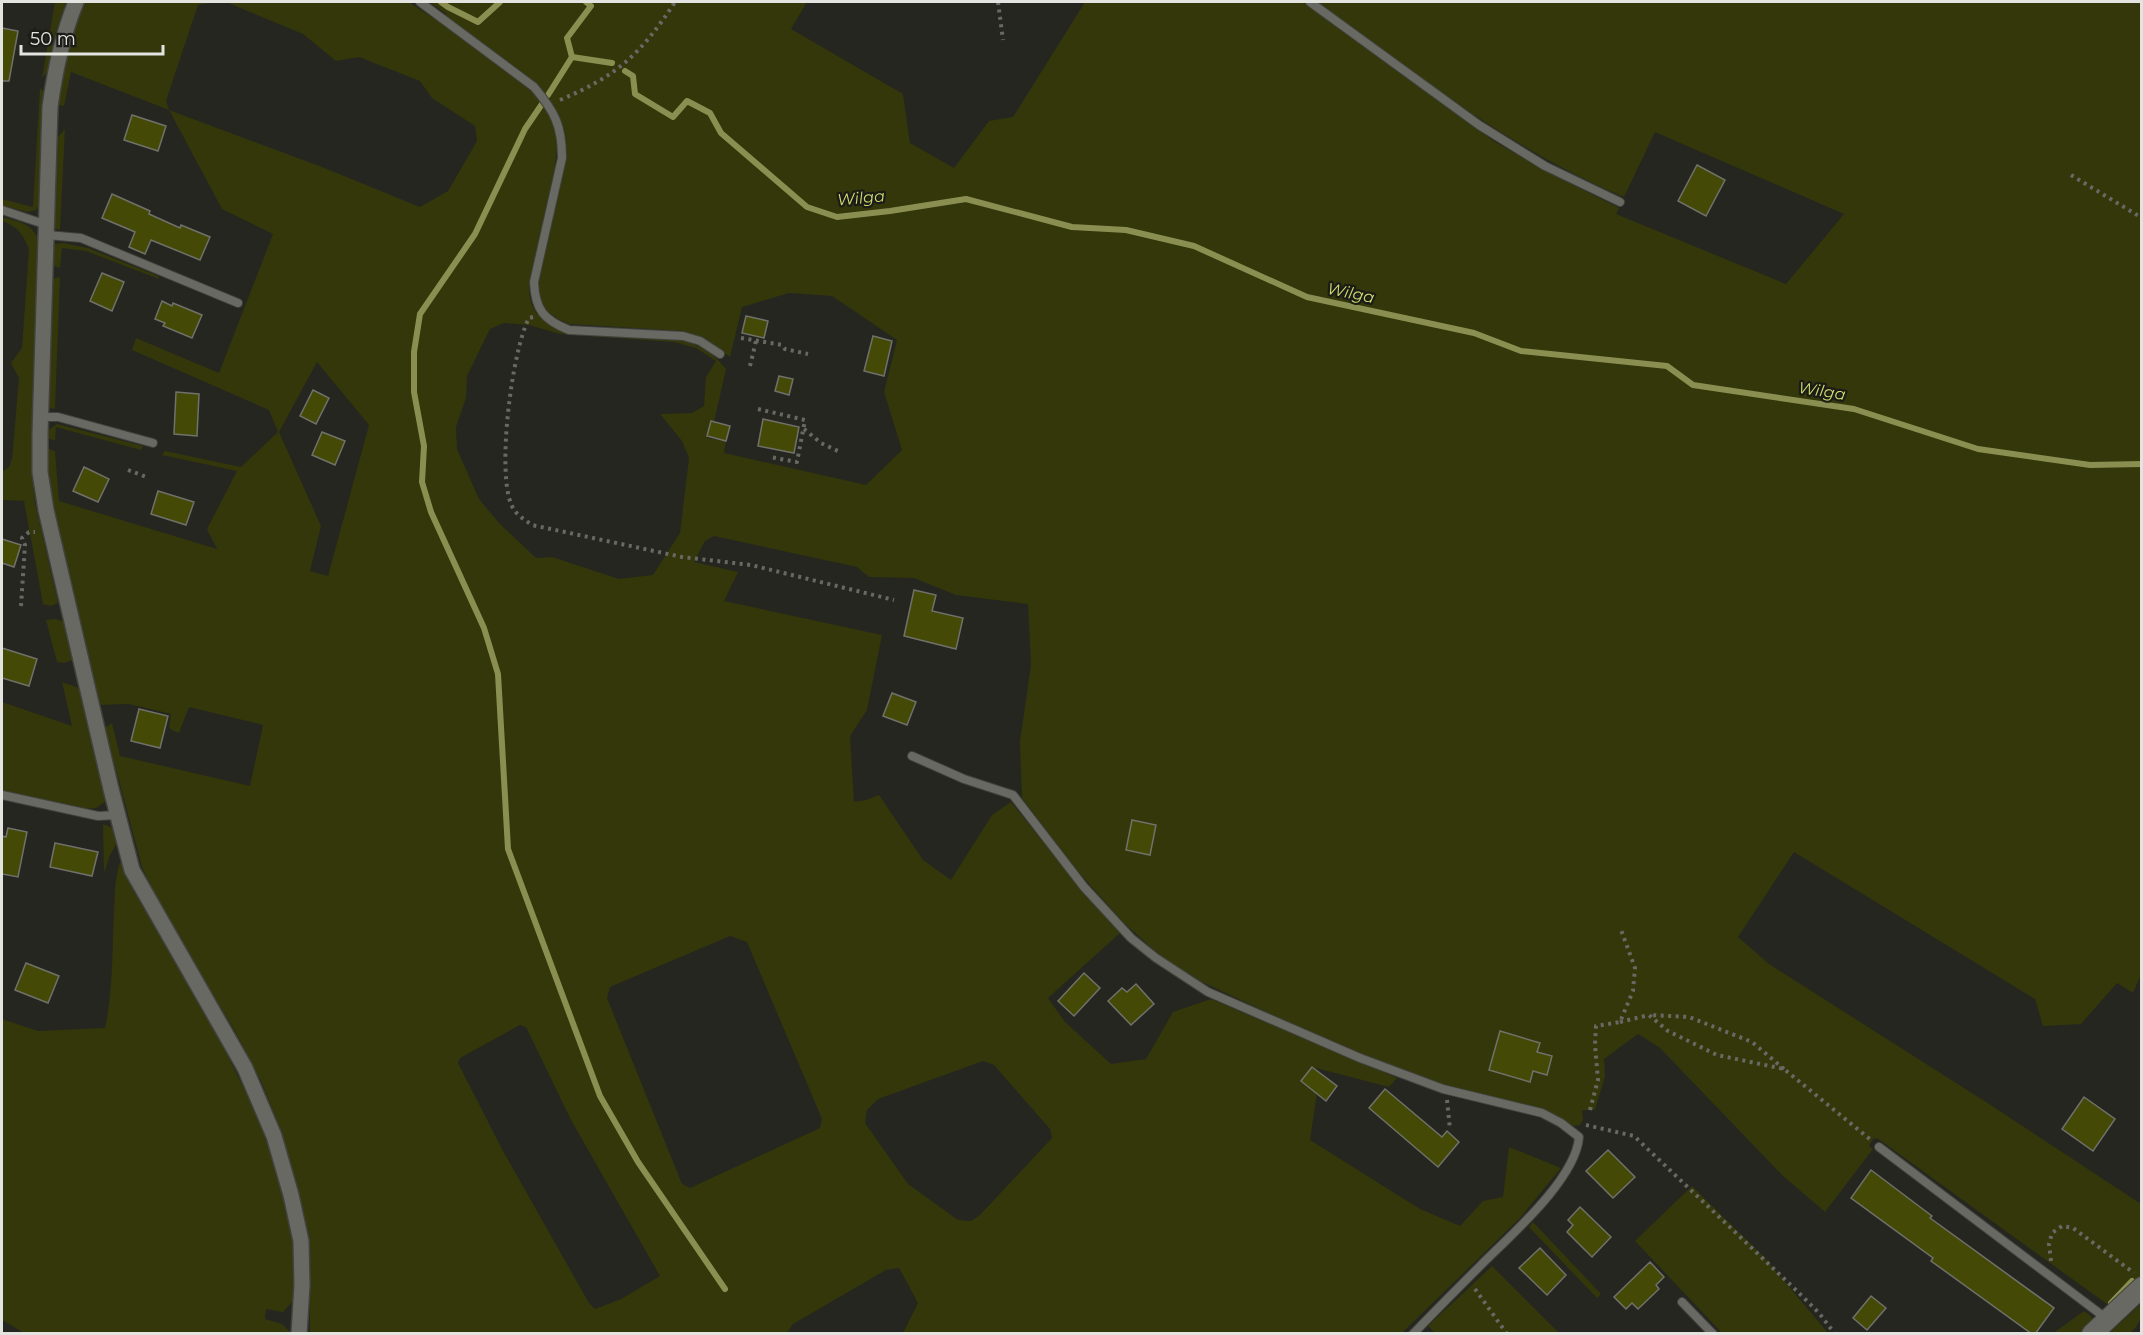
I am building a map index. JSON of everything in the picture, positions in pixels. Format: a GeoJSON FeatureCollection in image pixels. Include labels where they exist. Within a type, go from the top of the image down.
{"type":"FeatureCollection","features":[{"type":"Feature","properties":{"kind":"street"},"geometry":{"type":"LineString","coordinates":[[76,2],[66,26],[55,68],[51,107],[40,472],[46,510],[132,870],[244,1068],[274,1136],[291,1195],[300,1241],[302,1285],[299,1334]]}},
{"type":"Feature","properties":{"kind":"street"},"geometry":{"type":"LineString","coordinates":[[2092,1334],[2142,1287]]}},
{"type":"Feature","properties":{"kind":"lane"},"geometry":{"type":"LineString","coordinates":[[420,2],[534,87],[549,105],[558,122],[562,149],[558,178],[534,282],[535,300],[542,314],[554,324],[569,330],[683,336],[700,341],[720,354]]}},
{"type":"Feature","properties":{"kind":"lane"},"geometry":{"type":"LineString","coordinates":[[1310,2],[1479,125],[1545,166],[1620,202]]}},
{"type":"Feature","properties":{"kind":"lane"},"geometry":{"type":"LineString","coordinates":[[2,210],[47,230],[81,238],[238,303]]}},
{"type":"Feature","properties":{"kind":"lane"},"geometry":{"type":"LineString","coordinates":[[41,417],[58,417],[153,443]]}},
{"type":"Feature","properties":{"kind":"lane"},"geometry":{"type":"LineString","coordinates":[[912,756],[964,779],[1013,795],[1084,887],[1124,931],[1156,958],[1208,992],[1360,1058],[1443,1089],[1542,1113],[1561,1123],[1579,1137],[1579,1146],[1569,1168],[1527,1220],[1413,1334]]}},
{"type":"Feature","properties":{"kind":"lane"},"geometry":{"type":"LineString","coordinates":[[2,795],[98,816],[118,815]]}},
{"type":"Feature","properties":{"kind":"lane"},"geometry":{"type":"LineString","coordinates":[[1879,1147],[2108,1320]]}},
{"type":"Feature","properties":{"kind":"lane"},"geometry":{"type":"LineString","coordinates":[[1682,1302],[1713,1334]]}},
{"type":"Feature","properties":{"kind":"path"},"geometry":{"type":"LineString","coordinates":[[549,105],[605,79],[626,63],[657,28],[675,2]]}},
{"type":"Feature","properties":{"kind":"path"},"geometry":{"type":"LineString","coordinates":[[998,2],[1004,40]]}},
{"type":"Feature","properties":{"kind":"path"},"geometry":{"type":"LineString","coordinates":[[2071,175],[2142,218]]}},
{"type":"Feature","properties":{"kind":"path"},"geometry":{"type":"LineString","coordinates":[[542,314],[529,318],[524,329],[516,354],[510,399],[505,472],[511,504],[517,514],[532,525],[682,557],[751,565],[894,600]]}},
{"type":"Feature","properties":{"kind":"path"},"geometry":{"type":"LineString","coordinates":[[741,338],[782,345],[785,349],[807,354]]}},
{"type":"Feature","properties":{"kind":"path"},"geometry":{"type":"LineString","coordinates":[[750,366],[756,341]]}},
{"type":"Feature","properties":{"kind":"path"},"geometry":{"type":"LineString","coordinates":[[758,409],[806,420],[797,462],[770,456]]}},
{"type":"Feature","properties":{"kind":"path"},"geometry":{"type":"LineString","coordinates":[[804,429],[821,443],[840,452]]}},
{"type":"Feature","properties":{"kind":"path"},"geometry":{"type":"LineString","coordinates":[[128,470],[149,478]]}},
{"type":"Feature","properties":{"kind":"path"},"geometry":{"type":"LineString","coordinates":[[21,606],[26,545],[22,538],[29,532]]}},
{"type":"Feature","properties":{"kind":"path"},"geometry":{"type":"LineString","coordinates":[[1620,927],[1635,968],[1633,991],[1620,1023]]}},
{"type":"Feature","properties":{"kind":"path"},"geometry":{"type":"LineString","coordinates":[[1649,1015],[1668,1031],[1717,1055],[1784,1069]]}},
{"type":"Feature","properties":{"kind":"path"},"geometry":{"type":"LineString","coordinates":[[1590,1110],[1598,1080],[1596,1026],[1620,1023],[1649,1015],[1689,1017],[1752,1042],[1879,1147]]}},
{"type":"Feature","properties":{"kind":"path"},"geometry":{"type":"LineString","coordinates":[[1446,1097],[1450,1129]]}},
{"type":"Feature","properties":{"kind":"path"},"geometry":{"type":"LineString","coordinates":[[1586,1125],[1634,1136],[1819,1312],[1835,1334]]}},
{"type":"Feature","properties":{"kind":"path"},"geometry":{"type":"LineString","coordinates":[[2054,1277],[2049,1244],[2052,1233],[2062,1226],[2073,1228],[2085,1235],[2142,1278]]}},
{"type":"Feature","properties":{"kind":"path"},"geometry":{"type":"LineString","coordinates":[[1467,1279],[1508,1334]]}},
{"type":"Feature","properties":{"kind":"green space"},"geometry":{"type":"Polygon","coordinates":[[[55,2],[66,2],[55,34],[47,72],[42,78],[55,2]]]}},
{"type":"Feature","properties":{"kind":"green space"},"geometry":{"type":"Polygon","coordinates":[[[82,2],[215,2],[198,5],[166,101],[169,110],[71,72],[64,106],[59,105],[67,52],[82,2]]]}},
{"type":"Feature","properties":{"kind":"green space"},"geometry":{"type":"Polygon","coordinates":[[[226,2],[409,2],[433,18],[447,14],[429,2],[807,2],[791,29],[903,94],[910,143],[954,168],[989,121],[1013,117],[1085,2],[1303,2],[1495,142],[1619,208],[1616,214],[1786,284],[1844,214],[1655,132],[1624,197],[1542,157],[1464,109],[1316,2],[2141,2],[2142,972],[2133,993],[2117,983],[2081,1024],[2043,1026],[2035,999],[1794,852],[1738,937],[1769,964],[2141,1204],[2141,1277],[2111,1307],[1877,1138],[1873,1139],[1869,1146],[1873,1149],[1825,1212],[1783,1176],[1660,1048],[1638,1034],[1604,1059],[1605,1076],[1595,1110],[1582,1110],[1583,1120],[1580,1125],[1574,1126],[1546,1110],[1445,1086],[1361,1056],[1200,981],[1162,957],[1124,923],[1075,868],[1022,798],[1020,741],[1031,665],[1028,604],[956,595],[914,578],[869,577],[857,567],[714,536],[705,541],[694,562],[738,572],[724,601],[882,635],[867,710],[850,736],[854,802],[879,795],[923,860],[951,880],[992,815],[1011,802],[1120,933],[1048,998],[1065,1022],[1111,1064],[1146,1059],[1173,1012],[1211,999],[1397,1078],[1389,1087],[1312,1067],[1301,1081],[1317,1093],[1310,1140],[1420,1209],[1460,1226],[1483,1201],[1503,1197],[1509,1147],[1561,1168],[1520,1218],[1402,1333],[903,1333],[918,1303],[899,1268],[886,1270],[793,1324],[787,1333],[310,1333],[309,1245],[296,1182],[280,1128],[261,1081],[235,1031],[162,910],[142,867],[105,728],[112,723],[120,756],[250,786],[263,725],[189,707],[179,733],[169,727],[171,714],[129,704],[98,705],[52,507],[47,448],[55,451],[59,501],[217,549],[207,529],[237,471],[162,455],[165,451],[241,467],[278,432],[269,410],[132,350],[136,338],[219,373],[273,234],[222,209],[169,110],[322,167],[420,207],[448,191],[477,141],[475,126],[432,98],[420,81],[359,57],[336,61],[303,34],[226,2]],[[556,111],[551,119],[557,147],[555,168],[529,284],[529,293],[536,313],[560,331],[679,340],[699,347],[716,358],[726,369],[714,422],[711,421],[707,438],[726,441],[724,453],[866,485],[902,450],[884,392],[897,340],[832,296],[789,293],[742,307],[730,357],[712,343],[683,331],[569,324],[549,313],[542,303],[538,281],[566,161],[566,141],[556,111]],[[504,323],[490,329],[467,376],[466,398],[456,427],[457,449],[479,499],[499,523],[536,558],[552,557],[619,579],[653,575],[680,533],[689,458],[682,441],[660,414],[692,413],[704,406],[706,377],[716,361],[696,348],[674,342],[560,334],[529,325],[504,323]],[[317,362],[279,432],[321,526],[310,571],[328,576],[369,425],[317,362]],[[730,936],[610,987],[607,998],[682,1184],[690,1188],[820,1128],[822,1119],[747,942],[730,936]],[[520,1025],[460,1058],[458,1063],[503,1151],[589,1303],[595,1309],[621,1299],[660,1276],[571,1120],[526,1027],[520,1025]],[[983,1061],[878,1099],[867,1110],[865,1123],[908,1184],[958,1220],[971,1221],[980,1215],[1052,1138],[1050,1129],[994,1065],[983,1061]]]}},
{"type":"Feature","properties":{"kind":"green space"},"geometry":{"type":"Polygon","coordinates":[[[40,88],[43,91],[39,205],[36,210],[27,212],[2,205],[2,199],[33,207],[40,88]]]}},
{"type":"Feature","properties":{"kind":"green space"},"geometry":{"type":"Polygon","coordinates":[[[65,129],[60,230],[54,228],[58,137],[65,129]]]}},
{"type":"Feature","properties":{"kind":"green space"},"geometry":{"type":"Polygon","coordinates":[[[2,217],[29,227],[39,242],[31,467],[35,503],[58,603],[51,606],[43,604],[24,501],[2,500],[2,472],[9,467],[12,459],[19,378],[11,363],[22,348],[29,249],[19,231],[2,221],[2,217]]]}},
{"type":"Feature","properties":{"kind":"green space"},"geometry":{"type":"Polygon","coordinates":[[[63,243],[88,248],[158,276],[159,279],[86,251],[62,248],[60,268],[52,265],[53,244],[63,243]]]}},
{"type":"Feature","properties":{"kind":"green space"},"geometry":{"type":"Polygon","coordinates":[[[60,277],[55,409],[48,408],[52,279],[60,277]]]}},
{"type":"Feature","properties":{"kind":"green space"},"geometry":{"type":"Polygon","coordinates":[[[57,424],[143,446],[141,450],[56,427],[55,441],[48,438],[46,432],[57,424]]]}},
{"type":"Feature","properties":{"kind":"green space"},"geometry":{"type":"Polygon","coordinates":[[[46,620],[64,621],[73,660],[64,663],[57,662],[46,620]]]}},
{"type":"Feature","properties":{"kind":"green space"},"geometry":{"type":"Polygon","coordinates":[[[62,682],[79,688],[108,800],[96,808],[87,809],[2,792],[2,702],[72,726],[62,682]]]}},
{"type":"Feature","properties":{"kind":"green space"},"geometry":{"type":"Polygon","coordinates":[[[103,824],[115,829],[117,843],[104,873],[103,824]]]}},
{"type":"Feature","properties":{"kind":"green space"},"geometry":{"type":"Polygon","coordinates":[[[120,863],[123,863],[132,888],[221,1042],[256,1113],[278,1173],[294,1240],[294,1300],[283,1312],[266,1309],[265,1319],[282,1324],[291,1333],[26,1334],[2,1320],[2,1019],[38,1031],[105,1028],[111,986],[115,888],[120,863]]]}},
{"type":"Feature","properties":{"kind":"green space"},"geometry":{"type":"Polygon","coordinates":[[[1692,1186],[1765,1258],[1828,1333],[1722,1333],[1635,1241],[1692,1186]]]}},
{"type":"Feature","properties":{"kind":"green space"},"geometry":{"type":"Polygon","coordinates":[[[1533,1222],[1601,1294],[1597,1298],[1529,1227],[1533,1222]]]}},
{"type":"Feature","properties":{"kind":"green space"},"geometry":{"type":"Polygon","coordinates":[[[1492,1266],[1559,1333],[1435,1333],[1428,1326],[1492,1266]]]}},
{"type":"Feature","properties":{"kind":"green space"},"geometry":{"type":"Polygon","coordinates":[[[2141,1304],[2140,1320],[2130,1333],[2109,1333],[2141,1304]]]}},
{"type":"Feature","properties":{"kind":"green space"},"geometry":{"type":"Polygon","coordinates":[[[2084,1311],[2095,1323],[2082,1333],[2052,1334],[2084,1311]]]}},
{"type":"Feature","properties":{"kind":"building"},"geometry":{"type":"Polygon","coordinates":[[[2,28],[18,31],[9,81],[2,81],[2,28]]]}},
{"type":"Feature","properties":{"kind":"building"},"geometry":{"type":"Polygon","coordinates":[[[132,115],[166,126],[158,151],[124,140],[132,115]]]}},
{"type":"Feature","properties":{"kind":"building"},"geometry":{"type":"Polygon","coordinates":[[[1697,165],[1725,180],[1706,216],[1678,201],[1697,165]]]}},
{"type":"Feature","properties":{"kind":"building"},"geometry":{"type":"Polygon","coordinates":[[[112,194],[180,228],[181,225],[210,237],[200,260],[151,240],[145,254],[129,247],[135,232],[102,218],[112,194]]]}},
{"type":"Feature","properties":{"kind":"building"},"geometry":{"type":"Polygon","coordinates":[[[102,273],[124,282],[112,311],[90,301],[102,273]]]}},
{"type":"Feature","properties":{"kind":"building"},"geometry":{"type":"Polygon","coordinates":[[[162,301],[202,315],[192,338],[163,326],[165,323],[155,319],[162,301]]]}},
{"type":"Feature","properties":{"kind":"building"},"geometry":{"type":"Polygon","coordinates":[[[746,316],[768,321],[764,338],[742,333],[746,316]]]}},
{"type":"Feature","properties":{"kind":"building"},"geometry":{"type":"Polygon","coordinates":[[[873,336],[892,341],[884,376],[864,371],[873,336]]]}},
{"type":"Feature","properties":{"kind":"building"},"geometry":{"type":"Polygon","coordinates":[[[779,376],[793,379],[789,395],[775,391],[779,376]]]}},
{"type":"Feature","properties":{"kind":"building"},"geometry":{"type":"Polygon","coordinates":[[[313,390],[329,398],[316,424],[300,416],[313,390]]]}},
{"type":"Feature","properties":{"kind":"building"},"geometry":{"type":"Polygon","coordinates":[[[176,392],[199,394],[197,436],[174,434],[176,392]]]}},
{"type":"Feature","properties":{"kind":"building"},"geometry":{"type":"Polygon","coordinates":[[[763,419],[799,427],[794,453],[758,446],[763,419]]]}},
{"type":"Feature","properties":{"kind":"building"},"geometry":{"type":"Polygon","coordinates":[[[711,421],[730,426],[726,441],[707,436],[711,421]]]}},
{"type":"Feature","properties":{"kind":"building"},"geometry":{"type":"Polygon","coordinates":[[[322,432],[345,441],[335,465],[312,455],[322,432]]]}},
{"type":"Feature","properties":{"kind":"building"},"geometry":{"type":"Polygon","coordinates":[[[84,467],[109,479],[98,502],[73,491],[84,467]]]}},
{"type":"Feature","properties":{"kind":"building"},"geometry":{"type":"Polygon","coordinates":[[[158,491],[194,502],[186,525],[151,514],[158,491]]]}},
{"type":"Feature","properties":{"kind":"building"},"geometry":{"type":"Polygon","coordinates":[[[2,539],[21,545],[14,567],[2,563],[2,539]]]}},
{"type":"Feature","properties":{"kind":"building"},"geometry":{"type":"Polygon","coordinates":[[[914,590],[936,595],[932,611],[963,618],[956,649],[904,636],[914,590]]]}},
{"type":"Feature","properties":{"kind":"building"},"geometry":{"type":"Polygon","coordinates":[[[2,648],[37,659],[29,686],[2,678],[2,648]]]}},
{"type":"Feature","properties":{"kind":"building"},"geometry":{"type":"Polygon","coordinates":[[[892,693],[916,702],[907,725],[883,716],[892,693]]]}},
{"type":"Feature","properties":{"kind":"building"},"geometry":{"type":"Polygon","coordinates":[[[139,709],[168,716],[160,748],[131,741],[139,709]]]}},
{"type":"Feature","properties":{"kind":"building"},"geometry":{"type":"Polygon","coordinates":[[[1132,820],[1156,825],[1150,855],[1126,850],[1132,820]]]}},
{"type":"Feature","properties":{"kind":"building"},"geometry":{"type":"Polygon","coordinates":[[[8,828],[27,832],[18,877],[2,874],[2,836],[6,837],[8,828]]]}},
{"type":"Feature","properties":{"kind":"building"},"geometry":{"type":"Polygon","coordinates":[[[55,843],[98,852],[92,876],[50,867],[55,843]]]}},
{"type":"Feature","properties":{"kind":"building"},"geometry":{"type":"Polygon","coordinates":[[[26,963],[59,976],[48,1003],[15,990],[26,963]]]}},
{"type":"Feature","properties":{"kind":"building"},"geometry":{"type":"Polygon","coordinates":[[[1084,973],[1100,988],[1074,1016],[1058,1001],[1084,973]]]}},
{"type":"Feature","properties":{"kind":"building"},"geometry":{"type":"Polygon","coordinates":[[[1136,984],[1154,1004],[1131,1025],[1108,1001],[1122,988],[1127,992],[1136,984]]]}},
{"type":"Feature","properties":{"kind":"building"},"geometry":{"type":"Polygon","coordinates":[[[1500,1031],[1540,1043],[1537,1052],[1552,1056],[1547,1075],[1533,1071],[1530,1082],[1489,1070],[1500,1031]]]}},
{"type":"Feature","properties":{"kind":"building"},"geometry":{"type":"Polygon","coordinates":[[[1312,1067],[1337,1086],[1326,1101],[1301,1081],[1312,1067]]]}},
{"type":"Feature","properties":{"kind":"building"},"geometry":{"type":"Polygon","coordinates":[[[1385,1089],[1442,1137],[1447,1131],[1459,1142],[1438,1167],[1369,1108],[1385,1089]]]}},
{"type":"Feature","properties":{"kind":"building"},"geometry":{"type":"Polygon","coordinates":[[[2084,1097],[2115,1119],[2093,1151],[2062,1129],[2084,1097]]]}},
{"type":"Feature","properties":{"kind":"building"},"geometry":{"type":"Polygon","coordinates":[[[1608,1150],[1635,1177],[1613,1198],[1586,1171],[1608,1150]]]}},
{"type":"Feature","properties":{"kind":"building"},"geometry":{"type":"Polygon","coordinates":[[[1871,1170],[1932,1216],[1930,1218],[2054,1308],[2035,1334],[1931,1261],[1933,1258],[1851,1198],[1871,1170]]]}},
{"type":"Feature","properties":{"kind":"building"},"geometry":{"type":"Polygon","coordinates":[[[1580,1207],[1611,1237],[1592,1257],[1567,1232],[1573,1225],[1568,1220],[1580,1207]]]}},
{"type":"Feature","properties":{"kind":"building"},"geometry":{"type":"Polygon","coordinates":[[[1540,1248],[1566,1275],[1547,1295],[1519,1268],[1540,1248]]]}},
{"type":"Feature","properties":{"kind":"building"},"geometry":{"type":"Polygon","coordinates":[[[1650,1262],[1664,1277],[1656,1285],[1659,1289],[1638,1309],[1632,1303],[1626,1309],[1614,1297],[1650,1262]]]}},
{"type":"Feature","properties":{"kind":"building"},"geometry":{"type":"Polygon","coordinates":[[[1871,1296],[1886,1308],[1867,1330],[1853,1318],[1871,1296]]]}},
{"type":"Feature","properties":{"kind":"waterway","name":"Wilga"},"geometry":{"type":"LineString","coordinates":[[441,2],[478,22],[500,2]]}},
{"type":"Feature","properties":{"kind":"waterway","name":"Wilga"},"geometry":{"type":"LineString","coordinates":[[572,57],[567,38],[591,6],[586,2]]}},
{"type":"Feature","properties":{"kind":"waterway","name":"Wilga"},"geometry":{"type":"LineString","coordinates":[[572,57],[612,63]]}},
{"type":"Feature","properties":{"kind":"waterway"},"geometry":{"type":"LineString","coordinates":[[548,95],[572,57]]}},
{"type":"Feature","properties":{"kind":"waterway","name":"Wilga"},"geometry":{"type":"LineString","coordinates":[[625,71],[633,76],[635,94],[673,117],[687,101],[710,113],[721,133],[807,207],[837,217],[966,199],[1072,227],[1126,230],[1194,246],[1307,297],[1474,333],[1521,351],[1667,366],[1693,385],[1854,409],[1978,449],[2090,465],[2142,464]]}},
{"type":"Feature","properties":{"kind":"waterway"},"geometry":{"type":"LineString","coordinates":[[542,104],[525,129],[475,234],[420,314],[414,352],[414,392],[424,446],[422,482],[431,512],[484,628],[498,674],[508,849],[600,1096],[638,1162],[725,1289]]}},
{"type":"Feature","properties":{"kind":"waterway"},"geometry":{"type":"LineString","coordinates":[[2111,1303],[2132,1281]]}}]}
